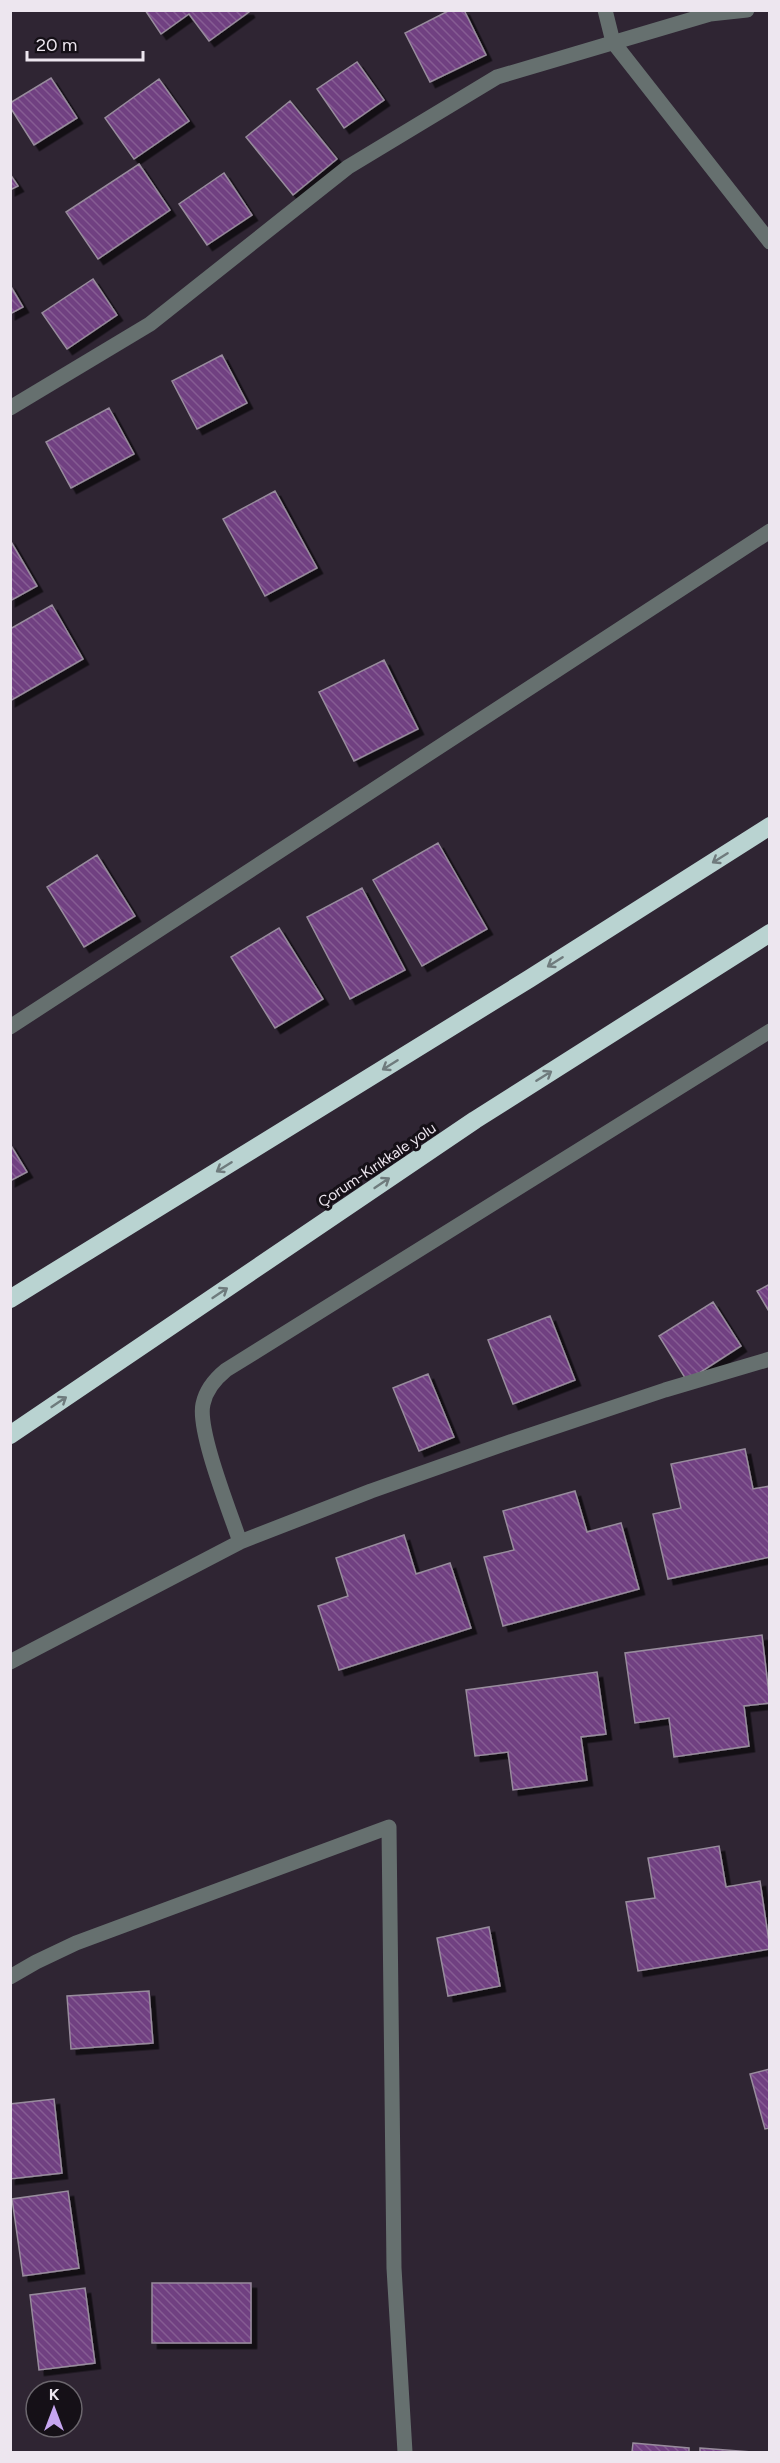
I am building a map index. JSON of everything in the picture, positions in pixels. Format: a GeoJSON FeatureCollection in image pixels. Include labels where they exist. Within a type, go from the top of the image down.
{"type":"FeatureCollection","features":[{"type":"Feature","properties":{"kind":"highway"},"geometry":{"type":"LineString","coordinates":[[10,1299],[529,979],[770,826]]}},
{"type":"Feature","properties":{"kind":"highway","name":"Çorum-Kırıkkale yolu"},"geometry":{"type":"LineString","coordinates":[[10,1435],[475,1120],[770,933]]}},
{"type":"Feature","properties":{"kind":"street"},"geometry":{"type":"LineString","coordinates":[[605,10],[613,42],[770,242]]}},
{"type":"Feature","properties":{"kind":"street"},"geometry":{"type":"LineString","coordinates":[[10,408],[150,324],[348,167],[497,77],[710,14],[747,10]]}},
{"type":"Feature","properties":{"kind":"street"},"geometry":{"type":"LineString","coordinates":[[12,1022],[770,531]]}},
{"type":"Feature","properties":{"kind":"street"},"geometry":{"type":"LineString","coordinates":[[240,1542],[203,1428],[203,1404],[214,1380],[226,1370],[770,1032]]}},
{"type":"Feature","properties":{"kind":"street"},"geometry":{"type":"LineString","coordinates":[[10,1662],[240,1542],[504,1444],[665,1390],[770,1359]]}},
{"type":"Feature","properties":{"kind":"street"},"geometry":{"type":"LineString","coordinates":[[10,1977],[76,1943],[390,1827],[394,2268],[405,2452]]}},
{"type":"Feature","properties":{"kind":"building"},"geometry":{"type":"Polygon","coordinates":[[[145,10],[248,10],[249,12],[209,41],[189,14],[161,34],[145,10]]]}},
{"type":"Feature","properties":{"kind":"building"},"geometry":{"type":"Polygon","coordinates":[[[450,10],[464,10],[486,55],[430,82],[405,33],[450,10]]]}},
{"type":"Feature","properties":{"kind":"building"},"geometry":{"type":"Polygon","coordinates":[[[357,62],[384,100],[344,128],[317,89],[357,62]]]}},
{"type":"Feature","properties":{"kind":"building"},"geometry":{"type":"Polygon","coordinates":[[[51,78],[77,118],[34,145],[10,107],[10,103],[51,78]]]}},
{"type":"Feature","properties":{"kind":"building"},"geometry":{"type":"Polygon","coordinates":[[[159,79],[189,121],[134,159],[105,118],[159,79]]]}},
{"type":"Feature","properties":{"kind":"building"},"geometry":{"type":"Polygon","coordinates":[[[290,101],[337,159],[293,195],[246,137],[290,101]]]}},
{"type":"Feature","properties":{"kind":"building"},"geometry":{"type":"Polygon","coordinates":[[[139,164],[170,210],[98,259],[66,212],[139,164]]]}},
{"type":"Feature","properties":{"kind":"building"},"geometry":{"type":"Polygon","coordinates":[[[224,173],[252,215],[207,245],[179,204],[224,173]]]}},
{"type":"Feature","properties":{"kind":"building"},"geometry":{"type":"Polygon","coordinates":[[[10,174],[18,186],[10,190],[10,174]]]}},
{"type":"Feature","properties":{"kind":"building"},"geometry":{"type":"Polygon","coordinates":[[[93,279],[117,315],[67,349],[42,313],[93,279]]]}},
{"type":"Feature","properties":{"kind":"building"},"geometry":{"type":"Polygon","coordinates":[[[10,285],[23,307],[10,314],[10,285]]]}},
{"type":"Feature","properties":{"kind":"building"},"geometry":{"type":"Polygon","coordinates":[[[222,355],[247,403],[197,429],[172,381],[222,355]]]}},
{"type":"Feature","properties":{"kind":"building"},"geometry":{"type":"Polygon","coordinates":[[[109,408],[134,454],[71,488],[46,442],[109,408]]]}},
{"type":"Feature","properties":{"kind":"building"},"geometry":{"type":"Polygon","coordinates":[[[275,491],[317,568],[265,596],[223,519],[275,491]]]}},
{"type":"Feature","properties":{"kind":"building"},"geometry":{"type":"Polygon","coordinates":[[[10,540],[37,586],[10,601],[10,540]]]}},
{"type":"Feature","properties":{"kind":"building"},"geometry":{"type":"Polygon","coordinates":[[[52,605],[83,659],[10,701],[10,629],[52,605]]]}},
{"type":"Feature","properties":{"kind":"building"},"geometry":{"type":"Polygon","coordinates":[[[384,660],[418,729],[354,761],[319,692],[384,660]]]}},
{"type":"Feature","properties":{"kind":"building"},"geometry":{"type":"Polygon","coordinates":[[[438,843],[487,929],[422,966],[373,880],[438,843]]]}},
{"type":"Feature","properties":{"kind":"building"},"geometry":{"type":"Polygon","coordinates":[[[97,855],[135,916],[84,947],[47,887],[97,855]]]}},
{"type":"Feature","properties":{"kind":"building"},"geometry":{"type":"Polygon","coordinates":[[[362,888],[405,970],[350,999],[307,917],[362,888]]]}},
{"type":"Feature","properties":{"kind":"building"},"geometry":{"type":"Polygon","coordinates":[[[279,928],[323,999],[275,1028],[231,957],[279,928]]]}},
{"type":"Feature","properties":{"kind":"building"},"geometry":{"type":"Polygon","coordinates":[[[10,1144],[27,1172],[10,1181],[10,1144]]]}},
{"type":"Feature","properties":{"kind":"building"},"geometry":{"type":"Polygon","coordinates":[[[770,1284],[770,1313],[757,1291],[770,1284]]]}},
{"type":"Feature","properties":{"kind":"building"},"geometry":{"type":"Polygon","coordinates":[[[713,1302],[741,1346],[687,1381],[659,1336],[713,1302]]]}},
{"type":"Feature","properties":{"kind":"building"},"geometry":{"type":"Polygon","coordinates":[[[550,1316],[575,1380],[513,1404],[488,1340],[550,1316]]]}},
{"type":"Feature","properties":{"kind":"building"},"geometry":{"type":"Polygon","coordinates":[[[428,1374],[454,1437],[419,1451],[393,1388],[428,1374]]]}},
{"type":"Feature","properties":{"kind":"building"},"geometry":{"type":"Polygon","coordinates":[[[745,1449],[753,1489],[770,1486],[770,1557],[668,1579],[653,1514],[681,1508],[671,1464],[745,1449]]]}},
{"type":"Feature","properties":{"kind":"building"},"geometry":{"type":"Polygon","coordinates":[[[575,1491],[587,1532],[621,1523],[639,1589],[503,1626],[484,1557],[514,1550],[503,1511],[575,1491]]]}},
{"type":"Feature","properties":{"kind":"building"},"geometry":{"type":"Polygon","coordinates":[[[404,1535],[416,1574],[450,1563],[471,1628],[339,1670],[318,1606],[348,1596],[336,1558],[404,1535]]]}},
{"type":"Feature","properties":{"kind":"building"},"geometry":{"type":"Polygon","coordinates":[[[762,1635],[770,1703],[744,1706],[749,1746],[674,1757],[669,1718],[635,1723],[625,1653],[762,1635]]]}},
{"type":"Feature","properties":{"kind":"building"},"geometry":{"type":"Polygon","coordinates":[[[597,1672],[606,1734],[581,1737],[587,1780],[513,1790],[508,1752],[475,1756],[466,1690],[597,1672]]]}},
{"type":"Feature","properties":{"kind":"building"},"geometry":{"type":"Polygon","coordinates":[[[719,1846],[726,1887],[760,1881],[770,1949],[638,1971],[626,1902],[655,1898],[648,1858],[719,1846]]]}},
{"type":"Feature","properties":{"kind":"building"},"geometry":{"type":"Polygon","coordinates":[[[489,1927],[500,1986],[448,1996],[437,1938],[489,1927]]]}},
{"type":"Feature","properties":{"kind":"building"},"geometry":{"type":"Polygon","coordinates":[[[149,1991],[153,2043],[71,2049],[67,1996],[149,1991]]]}},
{"type":"Feature","properties":{"kind":"building"},"geometry":{"type":"Polygon","coordinates":[[[770,2069],[770,2128],[765,2129],[750,2074],[770,2069]]]}},
{"type":"Feature","properties":{"kind":"building"},"geometry":{"type":"Polygon","coordinates":[[[54,2099],[62,2173],[10,2179],[10,2104],[54,2099]]]}},
{"type":"Feature","properties":{"kind":"building"},"geometry":{"type":"Polygon","coordinates":[[[68,2191],[79,2268],[23,2276],[12,2199],[68,2191]]]}},
{"type":"Feature","properties":{"kind":"building"},"geometry":{"type":"Polygon","coordinates":[[[152,2283],[251,2283],[251,2343],[152,2343],[152,2283]]]}},
{"type":"Feature","properties":{"kind":"building"},"geometry":{"type":"Polygon","coordinates":[[[85,2288],[95,2363],[39,2370],[30,2295],[85,2288]]]}},
{"type":"Feature","properties":{"kind":"building"},"geometry":{"type":"Polygon","coordinates":[[[633,2443],[689,2448],[689,2452],[632,2452],[633,2443]]]}},
{"type":"Feature","properties":{"kind":"building"},"geometry":{"type":"Polygon","coordinates":[[[700,2448],[752,2452],[700,2452],[700,2448]]]}}]}
